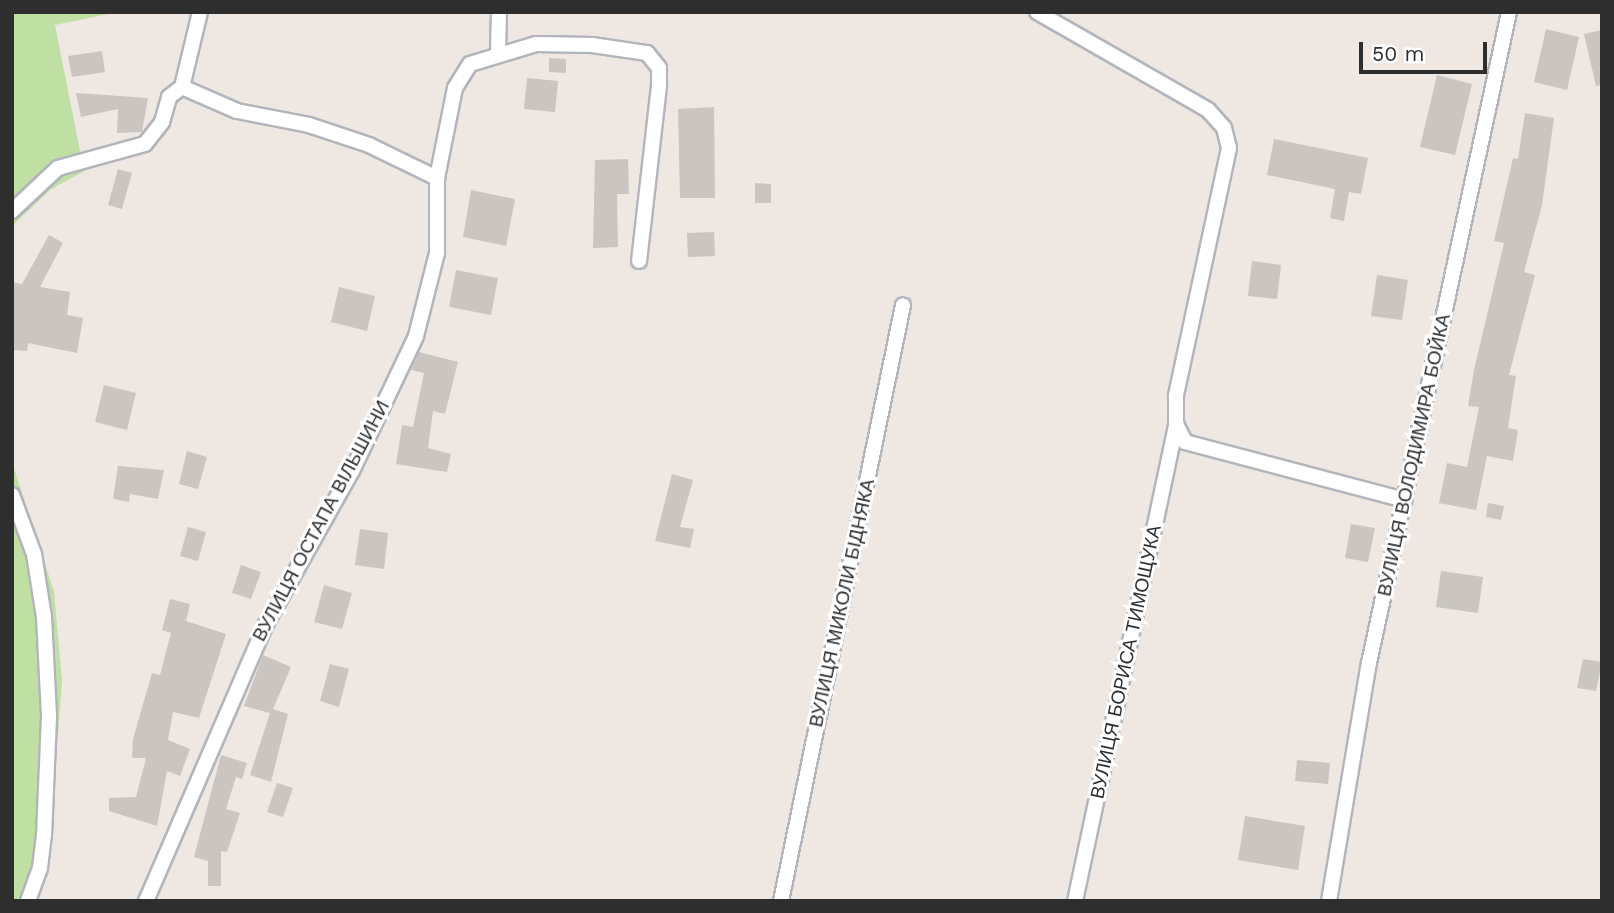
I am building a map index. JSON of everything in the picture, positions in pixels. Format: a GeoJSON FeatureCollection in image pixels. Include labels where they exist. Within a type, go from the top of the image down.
{"type":"FeatureCollection","features":[{"type":"Feature","properties":{"kind":"street"},"geometry":{"type":"LineString","coordinates":[[12,211],[58,168],[145,144],[162,122],[169,97],[182,87],[200,12]]}},
{"type":"Feature","properties":{"kind":"street"},"geometry":{"type":"LineString","coordinates":[[499,12],[498,52],[536,44],[592,45],[647,53],[659,68],[639,261]]}},
{"type":"Feature","properties":{"kind":"street","name":"ВУЛИЦЯ БОРИСА ТИМОЩУКА"},"geometry":{"type":"LineString","coordinates":[[1037,12],[1208,110],[1224,128],[1229,148],[1176,396],[1176,424],[1075,901]]}},
{"type":"Feature","properties":{"kind":"street","name":"ВУЛИЦЯ ВОЛОДИМИРА БОЙКА"},"geometry":{"type":"LineString","coordinates":[[1329,901],[1369,663],[1509,12]]}},
{"type":"Feature","properties":{"kind":"street","name":"ВУЛИЦЯ ОСТАПА ВІЛЬШИНИ"},"geometry":{"type":"LineString","coordinates":[[146,901],[266,624],[352,471],[416,336],[437,253],[437,178],[455,88],[470,64],[498,52]]}},
{"type":"Feature","properties":{"kind":"street"},"geometry":{"type":"LineString","coordinates":[[182,87],[237,111],[309,125],[369,145],[437,178]]}},
{"type":"Feature","properties":{"kind":"street","name":"ВУЛИЦЯ МИКОЛИ БІДНЯКА"},"geometry":{"type":"LineString","coordinates":[[781,901],[903,305]]}},
{"type":"Feature","properties":{"kind":"street"},"geometry":{"type":"LineString","coordinates":[[1176,424],[1185,442],[1404,500]]}},
{"type":"Feature","properties":{"kind":"street"},"geometry":{"type":"LineString","coordinates":[[12,495],[34,554],[50,717],[42,846],[28,901]]}},
{"type":"Feature","properties":{"kind":"green space"},"geometry":{"type":"Polygon","coordinates":[[[12,12],[118,12],[55,25],[84,171],[50,190],[12,226],[12,12]]]}},
{"type":"Feature","properties":{"kind":"green space"},"geometry":{"type":"Polygon","coordinates":[[[12,462],[54,592],[62,681],[48,865],[35,901],[12,901],[12,462]]]}},
{"type":"Feature","properties":{"kind":"building"},"geometry":{"type":"Polygon","coordinates":[[[1546,29],[1579,37],[1567,90],[1534,82],[1546,29]]]}},
{"type":"Feature","properties":{"kind":"building"},"geometry":{"type":"Polygon","coordinates":[[[1602,30],[1602,85],[1596,86],[1584,34],[1602,30]]]}},
{"type":"Feature","properties":{"kind":"building"},"geometry":{"type":"Polygon","coordinates":[[[102,51],[105,72],[72,77],[68,56],[102,51]]]}},
{"type":"Feature","properties":{"kind":"building"},"geometry":{"type":"Polygon","coordinates":[[[549,58],[566,59],[566,73],[549,72],[549,58]]]}},
{"type":"Feature","properties":{"kind":"building"},"geometry":{"type":"Polygon","coordinates":[[[1437,75],[1472,84],[1455,155],[1420,147],[1437,75]]]}},
{"type":"Feature","properties":{"kind":"building"},"geometry":{"type":"Polygon","coordinates":[[[527,78],[558,81],[555,112],[524,109],[527,78]]]}},
{"type":"Feature","properties":{"kind":"building"},"geometry":{"type":"Polygon","coordinates":[[[76,93],[148,98],[142,132],[117,133],[118,109],[81,117],[76,93]]]}},
{"type":"Feature","properties":{"kind":"building"},"geometry":{"type":"Polygon","coordinates":[[[714,107],[715,198],[680,198],[678,109],[714,107]]]}},
{"type":"Feature","properties":{"kind":"building"},"geometry":{"type":"Polygon","coordinates":[[[1525,113],[1554,118],[1542,205],[1524,272],[1535,275],[1509,375],[1516,376],[1508,428],[1518,430],[1513,461],[1487,456],[1476,510],[1439,503],[1447,463],[1467,467],[1479,407],[1468,406],[1504,243],[1494,241],[1513,158],[1518,159],[1525,113]]]}},
{"type":"Feature","properties":{"kind":"building"},"geometry":{"type":"Polygon","coordinates":[[[1274,139],[1368,158],[1361,194],[1349,192],[1344,221],[1330,218],[1335,189],[1267,175],[1274,139]]]}},
{"type":"Feature","properties":{"kind":"building"},"geometry":{"type":"Polygon","coordinates":[[[628,159],[629,194],[617,194],[618,247],[593,248],[595,160],[628,159]]]}},
{"type":"Feature","properties":{"kind":"building"},"geometry":{"type":"Polygon","coordinates":[[[118,169],[132,173],[122,209],[108,205],[118,169]]]}},
{"type":"Feature","properties":{"kind":"building"},"geometry":{"type":"Polygon","coordinates":[[[755,183],[771,184],[771,203],[755,203],[755,183]]]}},
{"type":"Feature","properties":{"kind":"building"},"geometry":{"type":"Polygon","coordinates":[[[471,190],[515,199],[506,246],[463,237],[471,190]]]}},
{"type":"Feature","properties":{"kind":"building"},"geometry":{"type":"Polygon","coordinates":[[[714,232],[715,256],[688,257],[687,233],[714,232]]]}},
{"type":"Feature","properties":{"kind":"building"},"geometry":{"type":"Polygon","coordinates":[[[49,235],[63,243],[40,287],[70,292],[67,315],[83,318],[77,353],[28,343],[27,351],[12,350],[12,282],[22,284],[49,235]]]}},
{"type":"Feature","properties":{"kind":"building"},"geometry":{"type":"Polygon","coordinates":[[[1252,261],[1281,265],[1277,299],[1248,296],[1252,261]]]}},
{"type":"Feature","properties":{"kind":"building"},"geometry":{"type":"Polygon","coordinates":[[[456,270],[498,278],[491,315],[449,307],[456,270]]]}},
{"type":"Feature","properties":{"kind":"building"},"geometry":{"type":"Polygon","coordinates":[[[1377,275],[1408,280],[1402,320],[1371,316],[1377,275]]]}},
{"type":"Feature","properties":{"kind":"building"},"geometry":{"type":"Polygon","coordinates":[[[339,287],[375,296],[367,331],[331,322],[339,287]]]}},
{"type":"Feature","properties":{"kind":"building"},"geometry":{"type":"Polygon","coordinates":[[[419,352],[458,362],[445,414],[433,411],[428,448],[451,454],[447,472],[396,464],[402,425],[413,427],[424,373],[411,370],[419,352]]]}},
{"type":"Feature","properties":{"kind":"building"},"geometry":{"type":"Polygon","coordinates":[[[104,385],[136,393],[127,430],[95,422],[104,385]]]}},
{"type":"Feature","properties":{"kind":"building"},"geometry":{"type":"Polygon","coordinates":[[[187,451],[207,457],[198,489],[179,484],[187,451]]]}},
{"type":"Feature","properties":{"kind":"building"},"geometry":{"type":"Polygon","coordinates":[[[118,466],[164,470],[158,499],[130,494],[129,502],[113,499],[118,466]]]}},
{"type":"Feature","properties":{"kind":"building"},"geometry":{"type":"Polygon","coordinates":[[[672,474],[693,480],[680,527],[694,529],[690,548],[655,541],[672,474]]]}},
{"type":"Feature","properties":{"kind":"building"},"geometry":{"type":"Polygon","coordinates":[[[1488,503],[1504,506],[1501,520],[1486,517],[1488,503]]]}},
{"type":"Feature","properties":{"kind":"building"},"geometry":{"type":"Polygon","coordinates":[[[1351,524],[1375,528],[1368,562],[1345,558],[1351,524]]]}},
{"type":"Feature","properties":{"kind":"building"},"geometry":{"type":"Polygon","coordinates":[[[188,527],[206,532],[198,561],[180,556],[188,527]]]}},
{"type":"Feature","properties":{"kind":"building"},"geometry":{"type":"Polygon","coordinates":[[[360,529],[388,533],[384,569],[355,565],[360,529]]]}},
{"type":"Feature","properties":{"kind":"building"},"geometry":{"type":"Polygon","coordinates":[[[241,565],[261,572],[251,599],[232,593],[241,565]]]}},
{"type":"Feature","properties":{"kind":"building"},"geometry":{"type":"Polygon","coordinates":[[[1441,571],[1483,577],[1478,613],[1436,607],[1441,571]]]}},
{"type":"Feature","properties":{"kind":"building"},"geometry":{"type":"Polygon","coordinates":[[[324,585],[352,593],[342,629],[314,622],[324,585]]]}},
{"type":"Feature","properties":{"kind":"building"},"geometry":{"type":"Polygon","coordinates":[[[170,599],[190,604],[186,621],[226,634],[199,718],[173,712],[168,740],[190,749],[180,776],[167,771],[157,826],[109,811],[109,798],[136,797],[146,758],[132,758],[133,739],[152,673],[160,675],[171,633],[162,630],[170,599]]]}},
{"type":"Feature","properties":{"kind":"building"},"geometry":{"type":"Polygon","coordinates":[[[263,655],[291,667],[273,709],[288,714],[271,782],[250,775],[270,713],[244,706],[263,655]]]}},
{"type":"Feature","properties":{"kind":"building"},"geometry":{"type":"Polygon","coordinates":[[[1583,659],[1602,662],[1596,691],[1577,688],[1583,659]]]}},
{"type":"Feature","properties":{"kind":"building"},"geometry":{"type":"Polygon","coordinates":[[[330,664],[349,669],[339,707],[320,701],[330,664]]]}},
{"type":"Feature","properties":{"kind":"building"},"geometry":{"type":"Polygon","coordinates":[[[221,755],[247,763],[242,779],[236,777],[226,809],[240,813],[227,852],[221,851],[221,886],[208,886],[208,861],[194,857],[221,755]]]}},
{"type":"Feature","properties":{"kind":"building"},"geometry":{"type":"Polygon","coordinates":[[[1297,760],[1330,763],[1328,784],[1295,781],[1297,760]]]}},
{"type":"Feature","properties":{"kind":"building"},"geometry":{"type":"Polygon","coordinates":[[[277,783],[293,788],[283,817],[267,812],[277,783]]]}},
{"type":"Feature","properties":{"kind":"building"},"geometry":{"type":"Polygon","coordinates":[[[1245,816],[1305,826],[1298,870],[1238,860],[1245,816]]]}}]}
